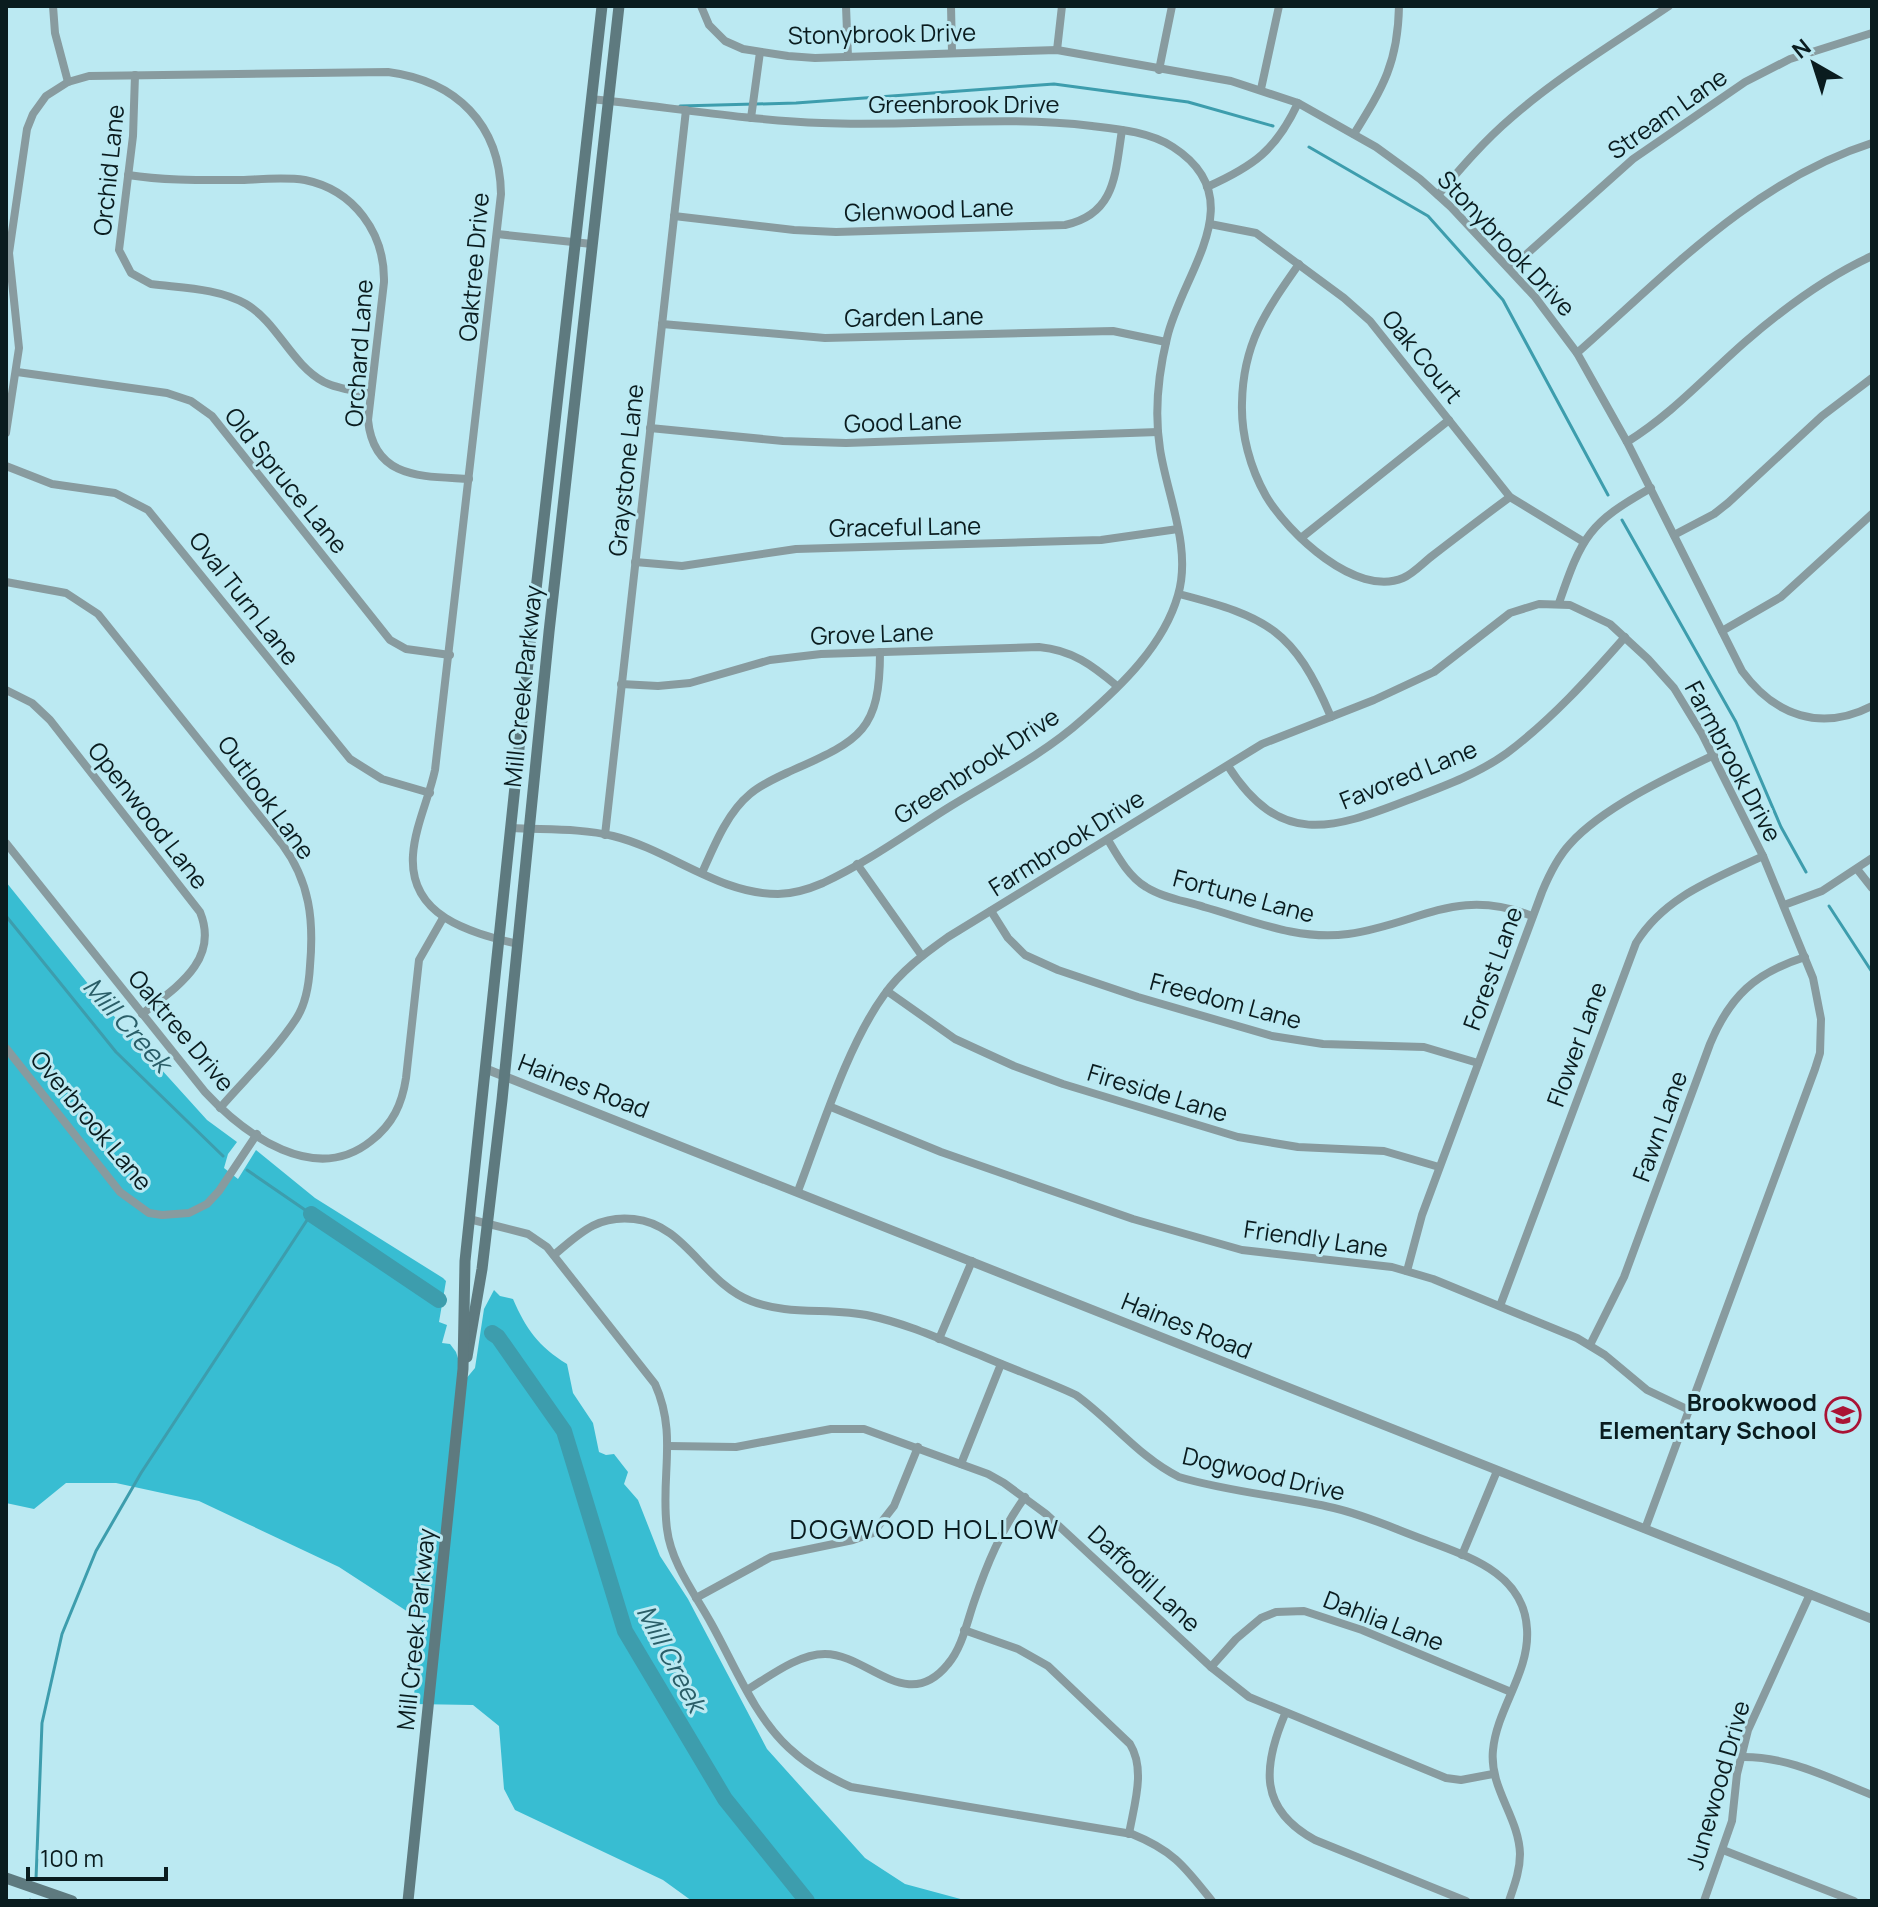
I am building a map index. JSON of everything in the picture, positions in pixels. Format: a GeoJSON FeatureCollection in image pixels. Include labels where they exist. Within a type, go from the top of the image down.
{"type":"FeatureCollection","features":[{"type":"Feature","properties":{"kind":"main road","name":"Mill Creek Parkway"},"geometry":{"type":"LineString","coordinates":[[407,1898],[436,1651],[463,1369],[464,1275],[469,1219],[602,6]]}},
{"type":"Feature","properties":{"kind":"main road","name":"Mill Creek Parkway"},"geometry":{"type":"LineString","coordinates":[[463,1369],[471,1342],[504,1076],[619,6]]}},
{"type":"Feature","properties":{"kind":"main road"},"geometry":{"type":"LineString","coordinates":[[6,1878],[72,1901]]}},
{"type":"Feature","properties":{"kind":"street"},"geometry":{"type":"LineString","coordinates":[[6,433],[17,372],[19,335],[9,253],[27,129],[46,96],[68,82],[55,33],[53,6]]}},
{"type":"Feature","properties":{"kind":"street","name":"Stonybrook Drive"},"geometry":{"type":"LineString","coordinates":[[701,6],[709,25],[725,41],[760,52],[815,58],[1057,50],[1261,89],[1298,103],[1354,134],[1399,163],[1438,195],[1510,269],[1577,353],[1627,442],[1748,679],[1764,697],[1806,717],[1836,718],[1860,713],[1872,706]]}},
{"type":"Feature","properties":{"kind":"street"},"geometry":{"type":"LineString","coordinates":[[846,6],[848,57]]}},
{"type":"Feature","properties":{"kind":"street"},"geometry":{"type":"LineString","coordinates":[[951,6],[952,52]]}},
{"type":"Feature","properties":{"kind":"street"},"geometry":{"type":"LineString","coordinates":[[1057,50],[1062,6]]}},
{"type":"Feature","properties":{"kind":"street"},"geometry":{"type":"LineString","coordinates":[[1159,70],[1172,6]]}},
{"type":"Feature","properties":{"kind":"street"},"geometry":{"type":"LineString","coordinates":[[1261,89],[1279,6]]}},
{"type":"Feature","properties":{"kind":"street"},"geometry":{"type":"LineString","coordinates":[[1354,134],[1390,70],[1399,34],[1399,6]]}},
{"type":"Feature","properties":{"kind":"street"},"geometry":{"type":"LineString","coordinates":[[1438,195],[1487,139],[1512,117],[1669,6]]}},
{"type":"Feature","properties":{"kind":"street","name":"Stream Lane"},"geometry":{"type":"LineString","coordinates":[[1510,269],[1633,159],[1745,82],[1790,59],[1872,33]]}},
{"type":"Feature","properties":{"kind":"street"},"geometry":{"type":"LineString","coordinates":[[751,118],[760,52]]}},
{"type":"Feature","properties":{"kind":"street","name":"Oaktree Drive"},"geometry":{"type":"LineString","coordinates":[[6,843],[220,1108],[281,1150],[302,1157],[330,1158],[363,1147],[388,1126],[403,1095],[419,960],[443,918],[424,897],[414,869],[415,841],[435,770],[497,234],[501,180],[490,141],[467,107],[434,84],[388,72],[89,76],[68,82]]}},
{"type":"Feature","properties":{"kind":"street","name":"Orchid Lane"},"geometry":{"type":"LineString","coordinates":[[135,75],[134,121],[119,241],[122,258],[131,273],[151,284],[221,293],[234,298],[269,323],[321,380],[340,388],[371,393]]}},
{"type":"Feature","properties":{"kind":"street","name":"Greenbrook Drive"},"geometry":{"type":"LineString","coordinates":[[511,828],[605,835],[641,846],[745,890],[783,894],[816,886],[857,864],[1050,744],[1088,715],[1153,645],[1179,594],[1181,566],[1178,529],[1158,432],[1158,392],[1175,309],[1204,250],[1210,224],[1211,199],[1198,170],[1178,150],[1161,140],[1122,130],[1021,120],[861,124],[751,118],[591,99]]}},
{"type":"Feature","properties":{"kind":"street"},"geometry":{"type":"LineString","coordinates":[[1207,187],[1246,169],[1264,155],[1278,141],[1298,103]]}},
{"type":"Feature","properties":{"kind":"street","name":"Graystone Lane"},"geometry":{"type":"LineString","coordinates":[[605,835],[686,110]]}},
{"type":"Feature","properties":{"kind":"street","name":"Glenwood Lane"},"geometry":{"type":"LineString","coordinates":[[674,216],[836,232],[1065,225],[1085,219],[1105,201],[1113,179],[1122,130]]}},
{"type":"Feature","properties":{"kind":"street"},"geometry":{"type":"LineString","coordinates":[[1577,353],[1722,224],[1798,174],[1872,143]]}},
{"type":"Feature","properties":{"kind":"street","name":"Orchard Lane"},"geometry":{"type":"LineString","coordinates":[[128,175],[172,180],[304,180],[332,190],[351,202],[374,231],[383,260],[384,282],[369,431],[375,448],[389,464],[408,474],[469,479]]}},
{"type":"Feature","properties":{"kind":"street","name":"Oak Court"},"geometry":{"type":"LineString","coordinates":[[1210,224],[1256,233],[1370,321],[1510,497],[1584,542]]}},
{"type":"Feature","properties":{"kind":"street"},"geometry":{"type":"LineString","coordinates":[[497,234],[592,244]]}},
{"type":"Feature","properties":{"kind":"street"},"geometry":{"type":"LineString","coordinates":[[1627,442],[1669,413],[1777,315],[1834,276],[1872,256]]}},
{"type":"Feature","properties":{"kind":"street"},"geometry":{"type":"LineString","coordinates":[[1299,264],[1264,314],[1246,360],[1242,402],[1243,439],[1266,496],[1311,550],[1348,573],[1374,583],[1403,578],[1510,497]]}},
{"type":"Feature","properties":{"kind":"street","name":"Garden Lane"},"geometry":{"type":"LineString","coordinates":[[662,324],[825,338],[1113,331],[1166,342]]}},
{"type":"Feature","properties":{"kind":"street","name":"Old Spruce Lane"},"geometry":{"type":"LineString","coordinates":[[17,372],[167,393],[202,408],[212,416],[390,640],[406,649],[450,655]]}},
{"type":"Feature","properties":{"kind":"street"},"geometry":{"type":"LineString","coordinates":[[1674,535],[1728,503],[1822,416],[1872,378]]}},
{"type":"Feature","properties":{"kind":"street"},"geometry":{"type":"LineString","coordinates":[[1301,538],[1449,420]]}},
{"type":"Feature","properties":{"kind":"street","name":"Good Lane"},"geometry":{"type":"LineString","coordinates":[[650,428],[783,441],[846,443],[1158,432]]}},
{"type":"Feature","properties":{"kind":"street","name":"Oval Turn Lane"},"geometry":{"type":"LineString","coordinates":[[6,466],[52,484],[115,493],[148,510],[350,759],[382,779],[430,793]]}},
{"type":"Feature","properties":{"kind":"street"},"geometry":{"type":"LineString","coordinates":[[1559,603],[1584,542],[1609,513],[1651,488]]}},
{"type":"Feature","properties":{"kind":"street"},"geometry":{"type":"LineString","coordinates":[[1722,631],[1781,597],[1872,514]]}},
{"type":"Feature","properties":{"kind":"street","name":"Graceful Lane"},"geometry":{"type":"LineString","coordinates":[[635,562],[682,566],[796,549],[1101,540],[1178,529]]}},
{"type":"Feature","properties":{"kind":"street","name":"Outlook Lane"},"geometry":{"type":"LineString","coordinates":[[6,582],[66,593],[98,614],[282,844],[307,890],[313,934],[310,972],[301,1010],[285,1034],[220,1108]]}},
{"type":"Feature","properties":{"kind":"street"},"geometry":{"type":"LineString","coordinates":[[1179,594],[1244,612],[1272,629],[1297,652],[1331,717]]}},
{"type":"Feature","properties":{"kind":"street","name":"Farmbrook Drive"},"geometry":{"type":"LineString","coordinates":[[798,1191],[859,1036],[887,991],[922,956],[1277,737],[1413,684],[1434,672],[1510,613],[1539,604],[1559,603],[1581,608],[1610,624],[1674,688],[1714,755],[1784,905],[1819,1000],[1821,1019],[1820,1053],[1645,1529]]}},
{"type":"Feature","properties":{"kind":"street","name":"Favored Lane"},"geometry":{"type":"LineString","coordinates":[[1228,766],[1247,794],[1273,814],[1319,826],[1355,819],[1472,774],[1506,754],[1554,713],[1625,637]]}},
{"type":"Feature","properties":{"kind":"street","name":"Grove Lane"},"geometry":{"type":"LineString","coordinates":[[621,684],[674,685],[709,679],[787,657],[1055,648],[1080,657],[1117,686]]}},
{"type":"Feature","properties":{"kind":"street"},"geometry":{"type":"LineString","coordinates":[[702,873],[732,814],[749,794],[772,779],[843,746],[860,731],[877,705],[880,652]]}},
{"type":"Feature","properties":{"kind":"street","name":"Openwood Lane"},"geometry":{"type":"LineString","coordinates":[[6,690],[21,695],[46,715],[200,912],[206,936],[198,964],[142,1014]]}},
{"type":"Feature","properties":{"kind":"street","name":"Forest Lane"},"geometry":{"type":"LineString","coordinates":[[1407,1271],[1439,1167],[1532,916],[1560,856],[1601,817],[1714,755]]}},
{"type":"Feature","properties":{"kind":"street","name":"Fortune Lane"},"geometry":{"type":"LineString","coordinates":[[1108,840],[1126,868],[1149,889],[1265,925],[1305,934],[1347,934],[1469,904],[1501,906],[1532,916]]}},
{"type":"Feature","properties":{"kind":"street","name":"Flower Lane"},"geometry":{"type":"LineString","coordinates":[[1500,1306],[1636,943],[1656,917],[1678,898],[1763,856]]}},
{"type":"Feature","properties":{"kind":"street"},"geometry":{"type":"LineString","coordinates":[[1784,905],[1822,891],[1872,858]]}},
{"type":"Feature","properties":{"kind":"street"},"geometry":{"type":"LineString","coordinates":[[857,864],[922,956]]}},
{"type":"Feature","properties":{"kind":"street"},"geometry":{"type":"LineString","coordinates":[[1857,869],[1872,888]]}},
{"type":"Feature","properties":{"kind":"street","name":"Freedom Lane"},"geometry":{"type":"LineString","coordinates":[[991,911],[1008,938],[1025,955],[1058,970],[1138,997],[1272,1036],[1323,1044],[1424,1047],[1478,1063]]}},
{"type":"Feature","properties":{"kind":"street"},"geometry":{"type":"LineString","coordinates":[[443,918],[464,930],[517,944]]}},
{"type":"Feature","properties":{"kind":"street","name":"Fawn Lane"},"geometry":{"type":"LineString","coordinates":[[1590,1345],[1624,1277],[1710,1044],[1725,1013],[1741,992],[1765,973],[1805,957]]}},
{"type":"Feature","properties":{"kind":"street","name":"Fireside Lane"},"geometry":{"type":"LineString","coordinates":[[887,991],[955,1039],[1063,1084],[1238,1137],[1298,1147],[1384,1151],[1439,1167]]}},
{"type":"Feature","properties":{"kind":"street","name":"Overbrook Lane"},"geometry":{"type":"LineString","coordinates":[[6,1048],[120,1192],[149,1213],[189,1213],[207,1204],[257,1134]]}},
{"type":"Feature","properties":{"kind":"street","name":"Haines Road"},"geometry":{"type":"LineString","coordinates":[[486,1069],[1872,1619]]}},
{"type":"Feature","properties":{"kind":"street","name":"Friendly Lane"},"geometry":{"type":"LineString","coordinates":[[831,1107],[941,1152],[1147,1223],[1242,1250],[1372,1264],[1407,1271],[1500,1306],[1590,1345],[1647,1390],[1689,1410]]}},
{"type":"Feature","properties":{"kind":"street"},"geometry":{"type":"LineString","coordinates":[[469,1219],[528,1234],[554,1255],[655,1384],[666,1415],[669,1446],[667,1528],[674,1553],[747,1690],[788,1747],[821,1772],[851,1787],[1129,1834],[1166,1849],[1212,1901]]}},
{"type":"Feature","properties":{"kind":"street","name":"Dogwood Drive"},"geometry":{"type":"LineString","coordinates":[[554,1255],[588,1227],[604,1219],[644,1220],[668,1231],[719,1283],[746,1299],[774,1308],[872,1316],[939,1339],[1076,1395],[1158,1465],[1179,1477],[1343,1510],[1491,1568],[1506,1580],[1519,1598],[1525,1614],[1526,1651],[1494,1740],[1493,1774],[1520,1851],[1517,1876],[1509,1901]]}},
{"type":"Feature","properties":{"kind":"street"},"geometry":{"type":"LineString","coordinates":[[939,1339],[972,1261]]}},
{"type":"Feature","properties":{"kind":"street"},"geometry":{"type":"LineString","coordinates":[[961,1464],[1001,1364]]}},
{"type":"Feature","properties":{"kind":"street","name":"Daffodil Lane"},"geometry":{"type":"LineString","coordinates":[[669,1446],[736,1447],[847,1428],[876,1431],[961,1464],[1004,1483],[1025,1497],[1211,1667],[1249,1697],[1446,1778],[1461,1780],[1493,1774]]}},
{"type":"Feature","properties":{"kind":"street"},"geometry":{"type":"LineString","coordinates":[[696,1598],[771,1557],[873,1533],[894,1506],[918,1447]]}},
{"type":"Feature","properties":{"kind":"street"},"geometry":{"type":"LineString","coordinates":[[1462,1555],[1497,1471]]}},
{"type":"Feature","properties":{"kind":"street"},"geometry":{"type":"LineString","coordinates":[[747,1690],[807,1656],[827,1654],[905,1684],[922,1682],[940,1674],[950,1663],[995,1545],[1025,1497]]}},
{"type":"Feature","properties":{"kind":"street","name":"Junewood Drive"},"geometry":{"type":"LineString","coordinates":[[1704,1901],[1723,1850],[1735,1803],[1741,1757],[1753,1717],[1810,1594]]}},
{"type":"Feature","properties":{"kind":"street","name":"Dahlia Lane"},"geometry":{"type":"LineString","coordinates":[[1211,1667],[1236,1639],[1261,1618],[1276,1612],[1304,1611],[1362,1630],[1511,1692]]}},
{"type":"Feature","properties":{"kind":"street"},"geometry":{"type":"LineString","coordinates":[[964,1630],[1018,1649],[1048,1666],[1130,1744],[1139,1770],[1129,1834]]}},
{"type":"Feature","properties":{"kind":"street"},"geometry":{"type":"LineString","coordinates":[[1285,1714],[1274,1741],[1268,1772],[1276,1804],[1293,1825],[1315,1840],[1466,1901]]}},
{"type":"Feature","properties":{"kind":"street"},"geometry":{"type":"LineString","coordinates":[[1741,1757],[1794,1764],[1872,1795]]}},
{"type":"Feature","properties":{"kind":"street"},"geometry":{"type":"LineString","coordinates":[[1723,1850],[1854,1901]]}},
{"type":"Feature","properties":{"kind":"shaded area"},"geometry":{"type":"Polygon","coordinates":[[[6,882],[122,1026],[207,1120],[237,1142],[228,1154],[224,1168],[238,1179],[256,1150],[315,1198],[446,1281],[439,1322],[447,1325],[442,1343],[450,1344],[456,1352],[465,1380],[475,1368],[484,1309],[494,1290],[500,1296],[513,1299],[534,1336],[567,1364],[573,1393],[593,1423],[599,1452],[614,1454],[628,1472],[624,1484],[638,1500],[660,1556],[688,1599],[767,1749],[865,1858],[905,1884],[968,1901],[692,1901],[663,1880],[515,1810],[504,1789],[499,1726],[473,1705],[413,1704],[422,1621],[339,1567],[199,1501],[116,1483],[66,1483],[34,1509],[6,1503],[6,882]]]}},
{"type":"Feature","properties":{"kind":"waterway"},"geometry":{"type":"LineString","coordinates":[[680,106],[796,103],[1054,84],[1188,102],[1273,126]]}},
{"type":"Feature","properties":{"kind":"waterway"},"geometry":{"type":"LineString","coordinates":[[1309,147],[1428,216],[1503,300],[1608,495]]}},
{"type":"Feature","properties":{"kind":"waterway"},"geometry":{"type":"LineString","coordinates":[[1622,520],[1736,722],[1781,827],[1806,872]]}},
{"type":"Feature","properties":{"kind":"waterway"},"geometry":{"type":"LineString","coordinates":[[1829,906],[1872,972]]}},
{"type":"Feature","properties":{"kind":"waterway","name":"Mill Creek"},"geometry":{"type":"LineString","coordinates":[[6,916],[116,1052],[223,1156]]}},
{"type":"Feature","properties":{"kind":"waterway"},"geometry":{"type":"LineString","coordinates":[[36,1879],[42,1723],[62,1634],[96,1551],[141,1473],[311,1214],[247,1170]]}},
{"type":"Feature","properties":{"kind":"waterway","name":"Mill Creek"},"geometry":{"type":"LineString","coordinates":[[311,1214],[439,1300]]}},
{"type":"Feature","properties":{"kind":"waterway","name":"Mill Creek"},"geometry":{"type":"LineString","coordinates":[[492,1333],[498,1337],[564,1431],[625,1631],[725,1799],[807,1901]]}},
{"type":"Feature","properties":{"kind":"place","name":"Brookwood Elementary School"},"geometry":{"type":"Point","coordinates":[1843,1415]}},
{"type":"Feature","properties":{"kind":"district","name":"DOGWOOD HOLLOW"},"geometry":{"type":"Point","coordinates":[925,1529]}}]}
